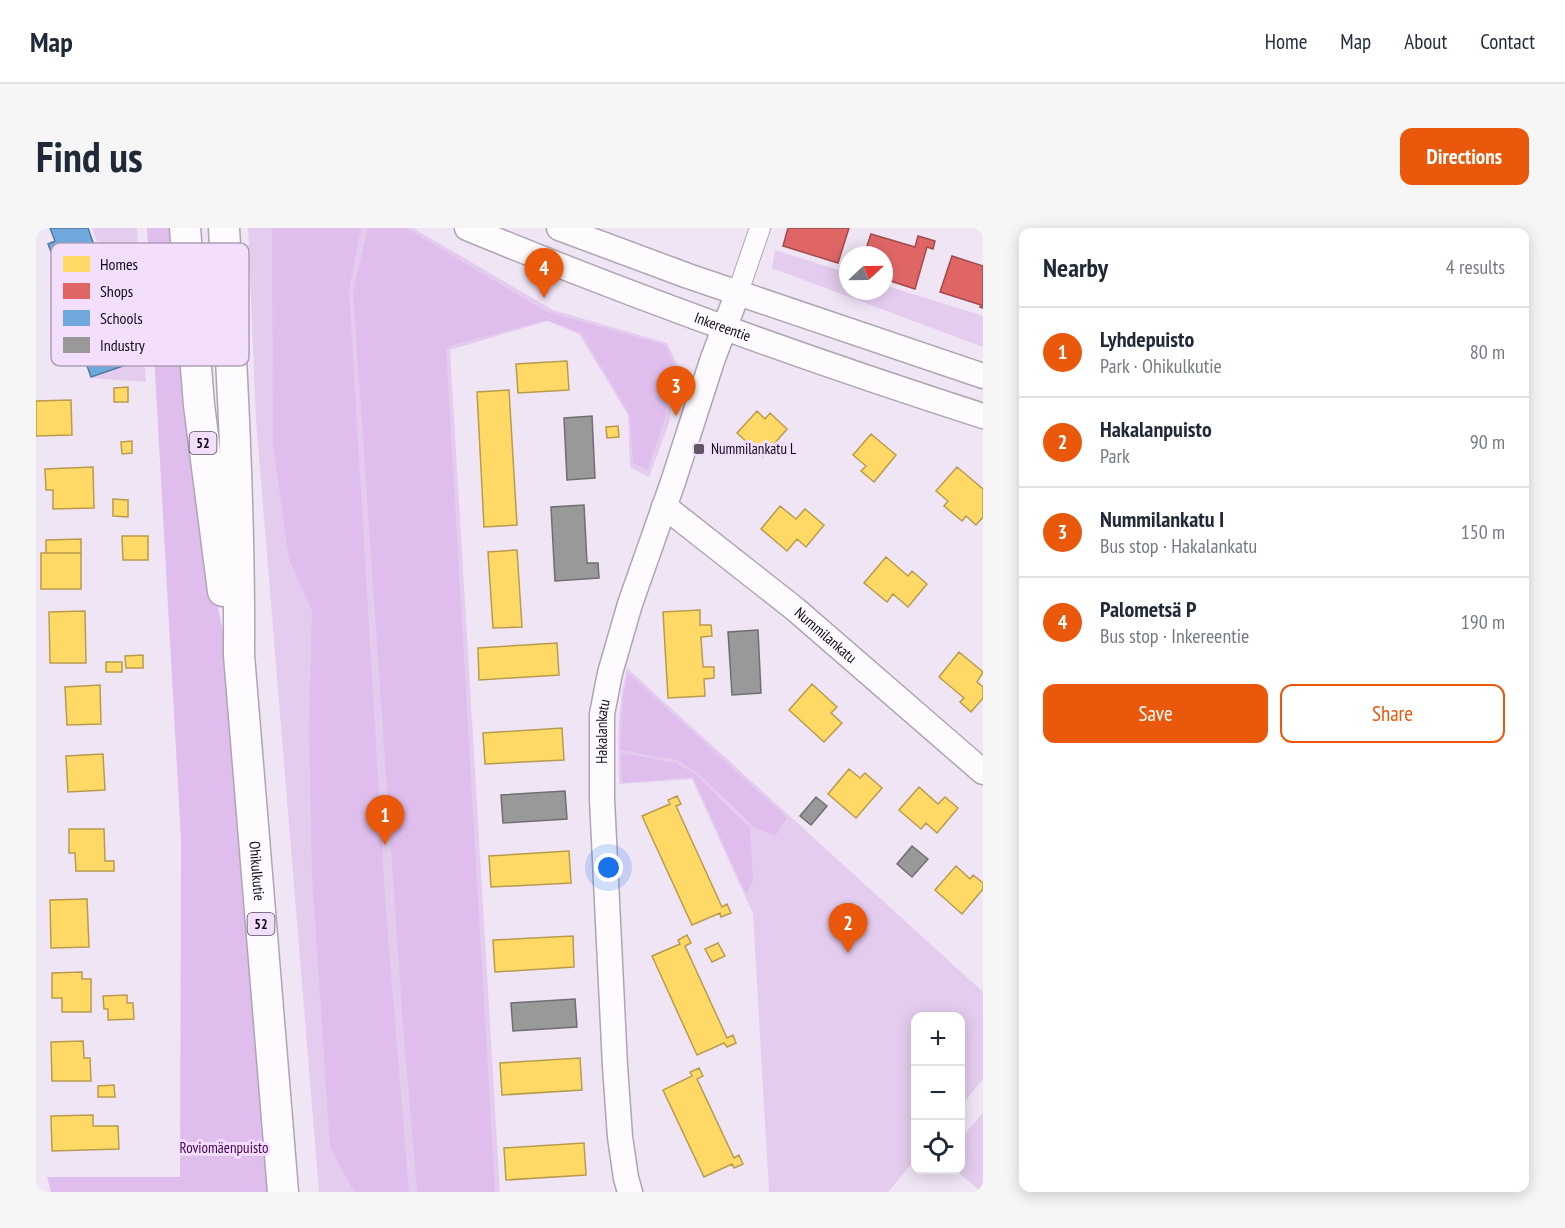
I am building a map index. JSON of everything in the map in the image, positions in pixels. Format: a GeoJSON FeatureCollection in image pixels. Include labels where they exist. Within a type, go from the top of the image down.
{"type":"FeatureCollection","features":[{"type":"Feature","properties":{"kind":"main road","name":"Ohikulkutie"},"geometry":{"type":"LineString","coordinates":[[185,228],[186,243]]}},
{"type":"Feature","properties":{"kind":"main road","name":"Ohikulkutie"},"geometry":{"type":"LineString","coordinates":[[224,228],[225,243]]}},
{"type":"Feature","properties":{"kind":"main road","name":"Ohikulkutie"},"geometry":{"type":"LineString","coordinates":[[196,366],[206,472],[222,589],[239,655]]}},
{"type":"Feature","properties":{"kind":"main road","name":"Ohikulkutie"},"geometry":{"type":"LineString","coordinates":[[232,366],[239,655],[283,1192]]}},
{"type":"Feature","properties":{"kind":"street","name":"Inkereentie"},"geometry":{"type":"LineString","coordinates":[[467,228],[545,261],[725,327],[983,416]]}},
{"type":"Feature","properties":{"kind":"street"},"geometry":{"type":"LineString","coordinates":[[559,228],[983,376]]}},
{"type":"Feature","properties":{"kind":"street"},"geometry":{"type":"LineString","coordinates":[[738,292],[760,228]]}},
{"type":"Feature","properties":{"kind":"street","name":"Hakalankatu"},"geometry":{"type":"LineString","coordinates":[[630,1192],[620,1137],[615,1066],[602,799],[602,714],[610,673],[630,604],[738,292]]}},
{"type":"Feature","properties":{"kind":"street","name":"Nummilankatu"},"geometry":{"type":"LineString","coordinates":[[664,506],[795,609],[982,768]]}},
{"type":"Feature","properties":{"kind":"shaded area"},"geometry":{"type":"Polygon","coordinates":[[[92,228],[137,228],[138,243],[97,243],[92,228]]]}},
{"type":"Feature","properties":{"kind":"shaded area"},"geometry":{"type":"Polygon","coordinates":[[[248,228],[413,228],[553,310],[667,343],[677,364],[669,423],[649,477],[630,467],[628,415],[579,334],[547,321],[450,350],[500,1192],[319,1192],[256,420],[248,228]]]}},
{"type":"Feature","properties":{"kind":"shaded area"},"geometry":{"type":"Polygon","coordinates":[[[775,250],[839,270],[839,293],[772,268],[775,250]]]}},
{"type":"Feature","properties":{"kind":"shaded area"},"geometry":{"type":"Polygon","coordinates":[[[893,288],[983,316],[983,347],[857,300],[893,300],[893,288]]]}},
{"type":"Feature","properties":{"kind":"shaded area"},"geometry":{"type":"Polygon","coordinates":[[[126,366],[145,366],[146,382],[92,378],[126,366]]]}},
{"type":"Feature","properties":{"kind":"shaded area"},"geometry":{"type":"Polygon","coordinates":[[[627,668],[983,992],[983,1079],[965,1101],[965,1012],[911,1012],[911,1165],[888,1192],[769,1192],[753,914],[692,779],[619,784],[618,740],[627,668]]]}},
{"type":"Feature","properties":{"kind":"shaded area"},"geometry":{"type":"Polygon","coordinates":[[[983,1113],[983,1192],[961,1174],[965,1174],[965,1133],[983,1113]]]}},
{"type":"Feature","properties":{"kind":"green space","name":"Roviomäenpuisto"},"geometry":{"type":"Polygon","coordinates":[[[147,228],[172,228],[174,243],[148,243],[147,228]]]}},
{"type":"Feature","properties":{"kind":"green space"},"geometry":{"type":"Polygon","coordinates":[[[272,228],[361,228],[349,290],[386,912],[409,1192],[354,1192],[330,1147],[312,874],[309,727],[312,611],[289,559],[273,444],[272,228]]]}},
{"type":"Feature","properties":{"kind":"green space"},"geometry":{"type":"Polygon","coordinates":[[[368,228],[406,228],[547,312],[665,345],[673,363],[665,418],[648,469],[633,463],[630,415],[581,333],[547,320],[446,347],[495,1192],[417,1192],[403,1026],[353,291],[368,228]]]}},
{"type":"Feature","properties":{"kind":"green space","name":"Roviomäenpuisto"},"geometry":{"type":"Polygon","coordinates":[[[155,366],[187,366],[209,563],[230,667],[270,1192],[51,1192],[47,1177],[180,1177],[181,840],[155,366]]]}},
{"type":"Feature","properties":{"kind":"green space"},"geometry":{"type":"Polygon","coordinates":[[[628,673],[787,818],[775,836],[753,826],[698,773],[677,760],[620,750],[623,697],[628,673]]]}},
{"type":"Feature","properties":{"kind":"green space"},"geometry":{"type":"Polygon","coordinates":[[[621,753],[676,763],[695,774],[750,828],[753,882],[746,894],[693,777],[622,783],[621,753]]]}},
{"type":"Feature","properties":{"kind":"building: Homes"},"geometry":{"type":"Polygon","coordinates":[[[567,361],[569,390],[518,393],[516,364],[567,361]]]}},
{"type":"Feature","properties":{"kind":"building: Homes"},"geometry":{"type":"Polygon","coordinates":[[[128,387],[128,402],[114,402],[114,388],[128,387]]]}},
{"type":"Feature","properties":{"kind":"building: Homes"},"geometry":{"type":"Polygon","coordinates":[[[509,390],[517,525],[484,527],[477,392],[509,390]]]}},
{"type":"Feature","properties":{"kind":"building: Homes"},"geometry":{"type":"Polygon","coordinates":[[[71,400],[72,435],[36,436],[36,401],[71,400]]]}},
{"type":"Feature","properties":{"kind":"building: Homes"},"geometry":{"type":"Polygon","coordinates":[[[757,411],[765,419],[770,413],[787,429],[763,457],[737,433],[757,411]]]}},
{"type":"Feature","properties":{"kind":"building: Homes"},"geometry":{"type":"Polygon","coordinates":[[[618,426],[619,437],[607,438],[606,427],[618,426]]]}},
{"type":"Feature","properties":{"kind":"building: Homes"},"geometry":{"type":"Polygon","coordinates":[[[871,434],[896,455],[874,482],[861,471],[866,466],[853,455],[871,434]]]}},
{"type":"Feature","properties":{"kind":"building: Homes"},"geometry":{"type":"Polygon","coordinates":[[[132,441],[132,453],[122,454],[121,442],[132,441]]]}},
{"type":"Feature","properties":{"kind":"building: Homes"},"geometry":{"type":"Polygon","coordinates":[[[93,467],[94,508],[53,509],[53,490],[46,490],[45,469],[93,467]]]}},
{"type":"Feature","properties":{"kind":"building: Homes"},"geometry":{"type":"Polygon","coordinates":[[[957,467],[983,489],[983,517],[976,525],[966,516],[962,521],[944,506],[948,501],[936,491],[957,467]]]}},
{"type":"Feature","properties":{"kind":"building: Homes"},"geometry":{"type":"Polygon","coordinates":[[[113,499],[128,500],[128,517],[113,516],[113,499]]]}},
{"type":"Feature","properties":{"kind":"building: Homes"},"geometry":{"type":"Polygon","coordinates":[[[780,506],[796,519],[805,509],[824,525],[806,547],[797,539],[787,551],[761,529],[780,506]]]}},
{"type":"Feature","properties":{"kind":"building: Homes"},"geometry":{"type":"Polygon","coordinates":[[[122,536],[148,536],[148,560],[123,560],[122,536]]]}},
{"type":"Feature","properties":{"kind":"building: Homes"},"geometry":{"type":"Polygon","coordinates":[[[81,539],[81,553],[46,553],[46,540],[81,539]]]}},
{"type":"Feature","properties":{"kind":"building: Homes"},"geometry":{"type":"Polygon","coordinates":[[[517,550],[522,627],[493,628],[488,552],[517,550]]]}},
{"type":"Feature","properties":{"kind":"building: Homes"},"geometry":{"type":"Polygon","coordinates":[[[41,553],[81,553],[81,589],[41,589],[41,553]]]}},
{"type":"Feature","properties":{"kind":"building: Homes"},"geometry":{"type":"Polygon","coordinates":[[[886,557],[908,576],[912,571],[927,584],[908,607],[893,594],[887,602],[864,583],[886,557]]]}},
{"type":"Feature","properties":{"kind":"building: Homes"},"geometry":{"type":"Polygon","coordinates":[[[700,610],[700,625],[711,625],[712,636],[701,637],[703,667],[714,667],[714,678],[704,679],[705,696],[668,698],[663,612],[700,610]]]}},
{"type":"Feature","properties":{"kind":"building: Homes"},"geometry":{"type":"Polygon","coordinates":[[[85,611],[86,663],[50,663],[49,612],[85,611]]]}},
{"type":"Feature","properties":{"kind":"building: Homes"},"geometry":{"type":"Polygon","coordinates":[[[557,643],[559,675],[479,680],[478,648],[557,643]]]}},
{"type":"Feature","properties":{"kind":"building: Homes"},"geometry":{"type":"Polygon","coordinates":[[[959,652],[983,672],[977,682],[983,687],[983,698],[971,712],[960,702],[964,698],[939,677],[959,652]]]}},
{"type":"Feature","properties":{"kind":"building: Homes"},"geometry":{"type":"Polygon","coordinates":[[[143,655],[143,668],[126,668],[125,656],[143,655]]]}},
{"type":"Feature","properties":{"kind":"building: Homes"},"geometry":{"type":"Polygon","coordinates":[[[106,662],[122,662],[122,672],[106,672],[106,662]]]}},
{"type":"Feature","properties":{"kind":"building: Homes"},"geometry":{"type":"Polygon","coordinates":[[[812,684],[837,707],[831,713],[842,723],[824,742],[789,710],[812,684]]]}},
{"type":"Feature","properties":{"kind":"building: Homes"},"geometry":{"type":"Polygon","coordinates":[[[100,685],[101,724],[67,725],[65,687],[100,685]]]}},
{"type":"Feature","properties":{"kind":"building: Homes"},"geometry":{"type":"Polygon","coordinates":[[[562,728],[564,760],[485,764],[483,733],[562,728]]]}},
{"type":"Feature","properties":{"kind":"building: Homes"},"geometry":{"type":"Polygon","coordinates":[[[103,754],[105,790],[68,792],[66,756],[103,754]]]}},
{"type":"Feature","properties":{"kind":"building: Homes"},"geometry":{"type":"Polygon","coordinates":[[[849,769],[860,778],[865,773],[882,788],[856,818],[828,794],[849,769]]]}},
{"type":"Feature","properties":{"kind":"building: Homes"},"geometry":{"type":"Polygon","coordinates":[[[919,787],[938,804],[945,797],[958,808],[937,833],[926,823],[921,829],[899,810],[919,787]]]}},
{"type":"Feature","properties":{"kind":"building: Homes"},"geometry":{"type":"Polygon","coordinates":[[[677,796],[681,804],[676,806],[722,907],[727,904],[731,913],[721,917],[720,913],[692,925],[642,816],[670,804],[668,800],[677,796]]]}},
{"type":"Feature","properties":{"kind":"building: Homes"},"geometry":{"type":"Polygon","coordinates":[[[69,829],[104,829],[105,861],[114,861],[114,871],[76,871],[75,853],[69,853],[69,829]]]}},
{"type":"Feature","properties":{"kind":"building: Homes"},"geometry":{"type":"Polygon","coordinates":[[[569,851],[571,883],[491,887],[489,856],[569,851]]]}},
{"type":"Feature","properties":{"kind":"building: Homes"},"geometry":{"type":"Polygon","coordinates":[[[956,866],[970,879],[973,875],[983,883],[983,889],[962,914],[935,890],[956,866]]]}},
{"type":"Feature","properties":{"kind":"building: Homes"},"geometry":{"type":"Polygon","coordinates":[[[87,899],[89,947],[51,948],[50,900],[87,899]]]}},
{"type":"Feature","properties":{"kind":"building: Homes"},"geometry":{"type":"Polygon","coordinates":[[[687,935],[691,943],[685,946],[727,1038],[733,1035],[736,1043],[727,1047],[724,1043],[697,1055],[652,956],[680,944],[678,940],[687,935]]]}},
{"type":"Feature","properties":{"kind":"building: Homes"},"geometry":{"type":"Polygon","coordinates":[[[573,936],[574,967],[495,972],[493,940],[573,936]]]}},
{"type":"Feature","properties":{"kind":"building: Homes"},"geometry":{"type":"Polygon","coordinates":[[[718,943],[725,956],[712,962],[705,949],[718,943]]]}},
{"type":"Feature","properties":{"kind":"building: Homes"},"geometry":{"type":"Polygon","coordinates":[[[82,972],[82,979],[91,979],[91,1012],[62,1012],[62,998],[52,998],[52,973],[82,972]]]}},
{"type":"Feature","properties":{"kind":"building: Homes"},"geometry":{"type":"Polygon","coordinates":[[[127,995],[127,1003],[133,1003],[134,1019],[108,1020],[108,1009],[104,1009],[103,996],[127,995]]]}},
{"type":"Feature","properties":{"kind":"building: Homes"},"geometry":{"type":"Polygon","coordinates":[[[83,1041],[84,1058],[90,1058],[91,1081],[52,1081],[51,1042],[83,1041]]]}},
{"type":"Feature","properties":{"kind":"building: Homes"},"geometry":{"type":"Polygon","coordinates":[[[580,1058],[582,1090],[502,1095],[500,1063],[580,1058]]]}},
{"type":"Feature","properties":{"kind":"building: Homes"},"geometry":{"type":"Polygon","coordinates":[[[699,1068],[703,1076],[697,1079],[734,1158],[739,1155],[743,1164],[734,1168],[732,1164],[704,1177],[663,1090],[692,1076],[690,1072],[699,1068]]]}},
{"type":"Feature","properties":{"kind":"building: Homes"},"geometry":{"type":"Polygon","coordinates":[[[114,1085],[115,1097],[98,1097],[98,1086],[114,1085]]]}},
{"type":"Feature","properties":{"kind":"building: Homes"},"geometry":{"type":"Polygon","coordinates":[[[93,1115],[93,1126],[118,1126],[119,1149],[52,1151],[51,1116],[93,1115]]]}},
{"type":"Feature","properties":{"kind":"building: Homes"},"geometry":{"type":"Polygon","coordinates":[[[584,1143],[586,1175],[506,1180],[504,1148],[584,1143]]]}},
{"type":"Feature","properties":{"kind":"building: Shops"},"geometry":{"type":"Polygon","coordinates":[[[788,228],[849,228],[843,246],[839,246],[838,263],[783,246],[788,228]]]}},
{"type":"Feature","properties":{"kind":"building: Shops"},"geometry":{"type":"Polygon","coordinates":[[[871,234],[915,247],[918,236],[935,241],[933,249],[927,247],[915,289],[893,282],[893,246],[867,246],[871,234]]]}},
{"type":"Feature","properties":{"kind":"building: Shops"},"geometry":{"type":"Polygon","coordinates":[[[952,256],[983,266],[983,308],[980,307],[981,305],[940,292],[952,256]]]}},
{"type":"Feature","properties":{"kind":"building: Schools"},"geometry":{"type":"Polygon","coordinates":[[[50,228],[88,228],[93,243],[51,243],[51,252],[48,244],[55,241],[50,228]]]}},
{"type":"Feature","properties":{"kind":"building: Schools"},"geometry":{"type":"Polygon","coordinates":[[[87,366],[123,366],[91,377],[87,366]]]}},
{"type":"Feature","properties":{"kind":"building: Industry"},"geometry":{"type":"Polygon","coordinates":[[[592,416],[595,478],[567,480],[564,418],[592,416]]]}},
{"type":"Feature","properties":{"kind":"building: Industry"},"geometry":{"type":"Polygon","coordinates":[[[584,505],[587,563],[598,563],[599,578],[555,581],[551,507],[584,505]]]}},
{"type":"Feature","properties":{"kind":"building: Industry"},"geometry":{"type":"Polygon","coordinates":[[[758,630],[761,693],[732,695],[728,632],[758,630]]]}},
{"type":"Feature","properties":{"kind":"building: Industry"},"geometry":{"type":"Polygon","coordinates":[[[565,791],[567,819],[503,823],[501,795],[565,791]]]}},
{"type":"Feature","properties":{"kind":"building: Industry"},"geometry":{"type":"Polygon","coordinates":[[[816,797],[827,806],[811,825],[800,816],[816,797]]]}},
{"type":"Feature","properties":{"kind":"building: Industry"},"geometry":{"type":"Polygon","coordinates":[[[912,846],[928,859],[912,877],[897,864],[912,846]]]}},
{"type":"Feature","properties":{"kind":"building: Industry"},"geometry":{"type":"Polygon","coordinates":[[[575,999],[577,1027],[513,1031],[511,1003],[575,999]]]}},
{"type":"Feature","properties":{"kind":"place","name":"Palometsä P"},"geometry":{"type":"Point","coordinates":[544,298]}},
{"type":"Feature","properties":{"kind":"place","name":"Nummilankatu I"},"geometry":{"type":"Point","coordinates":[676,416]}},
{"type":"Feature","properties":{"kind":"place","name":"Nummilankatu L"},"geometry":{"type":"Point","coordinates":[699,449]}},
{"type":"Feature","properties":{"kind":"place","name":"Lyhdepuisto"},"geometry":{"type":"Point","coordinates":[385,845]}},
{"type":"Feature","properties":{"kind":"place","name":"Hakalanpuisto"},"geometry":{"type":"Point","coordinates":[848,953]}}]}
